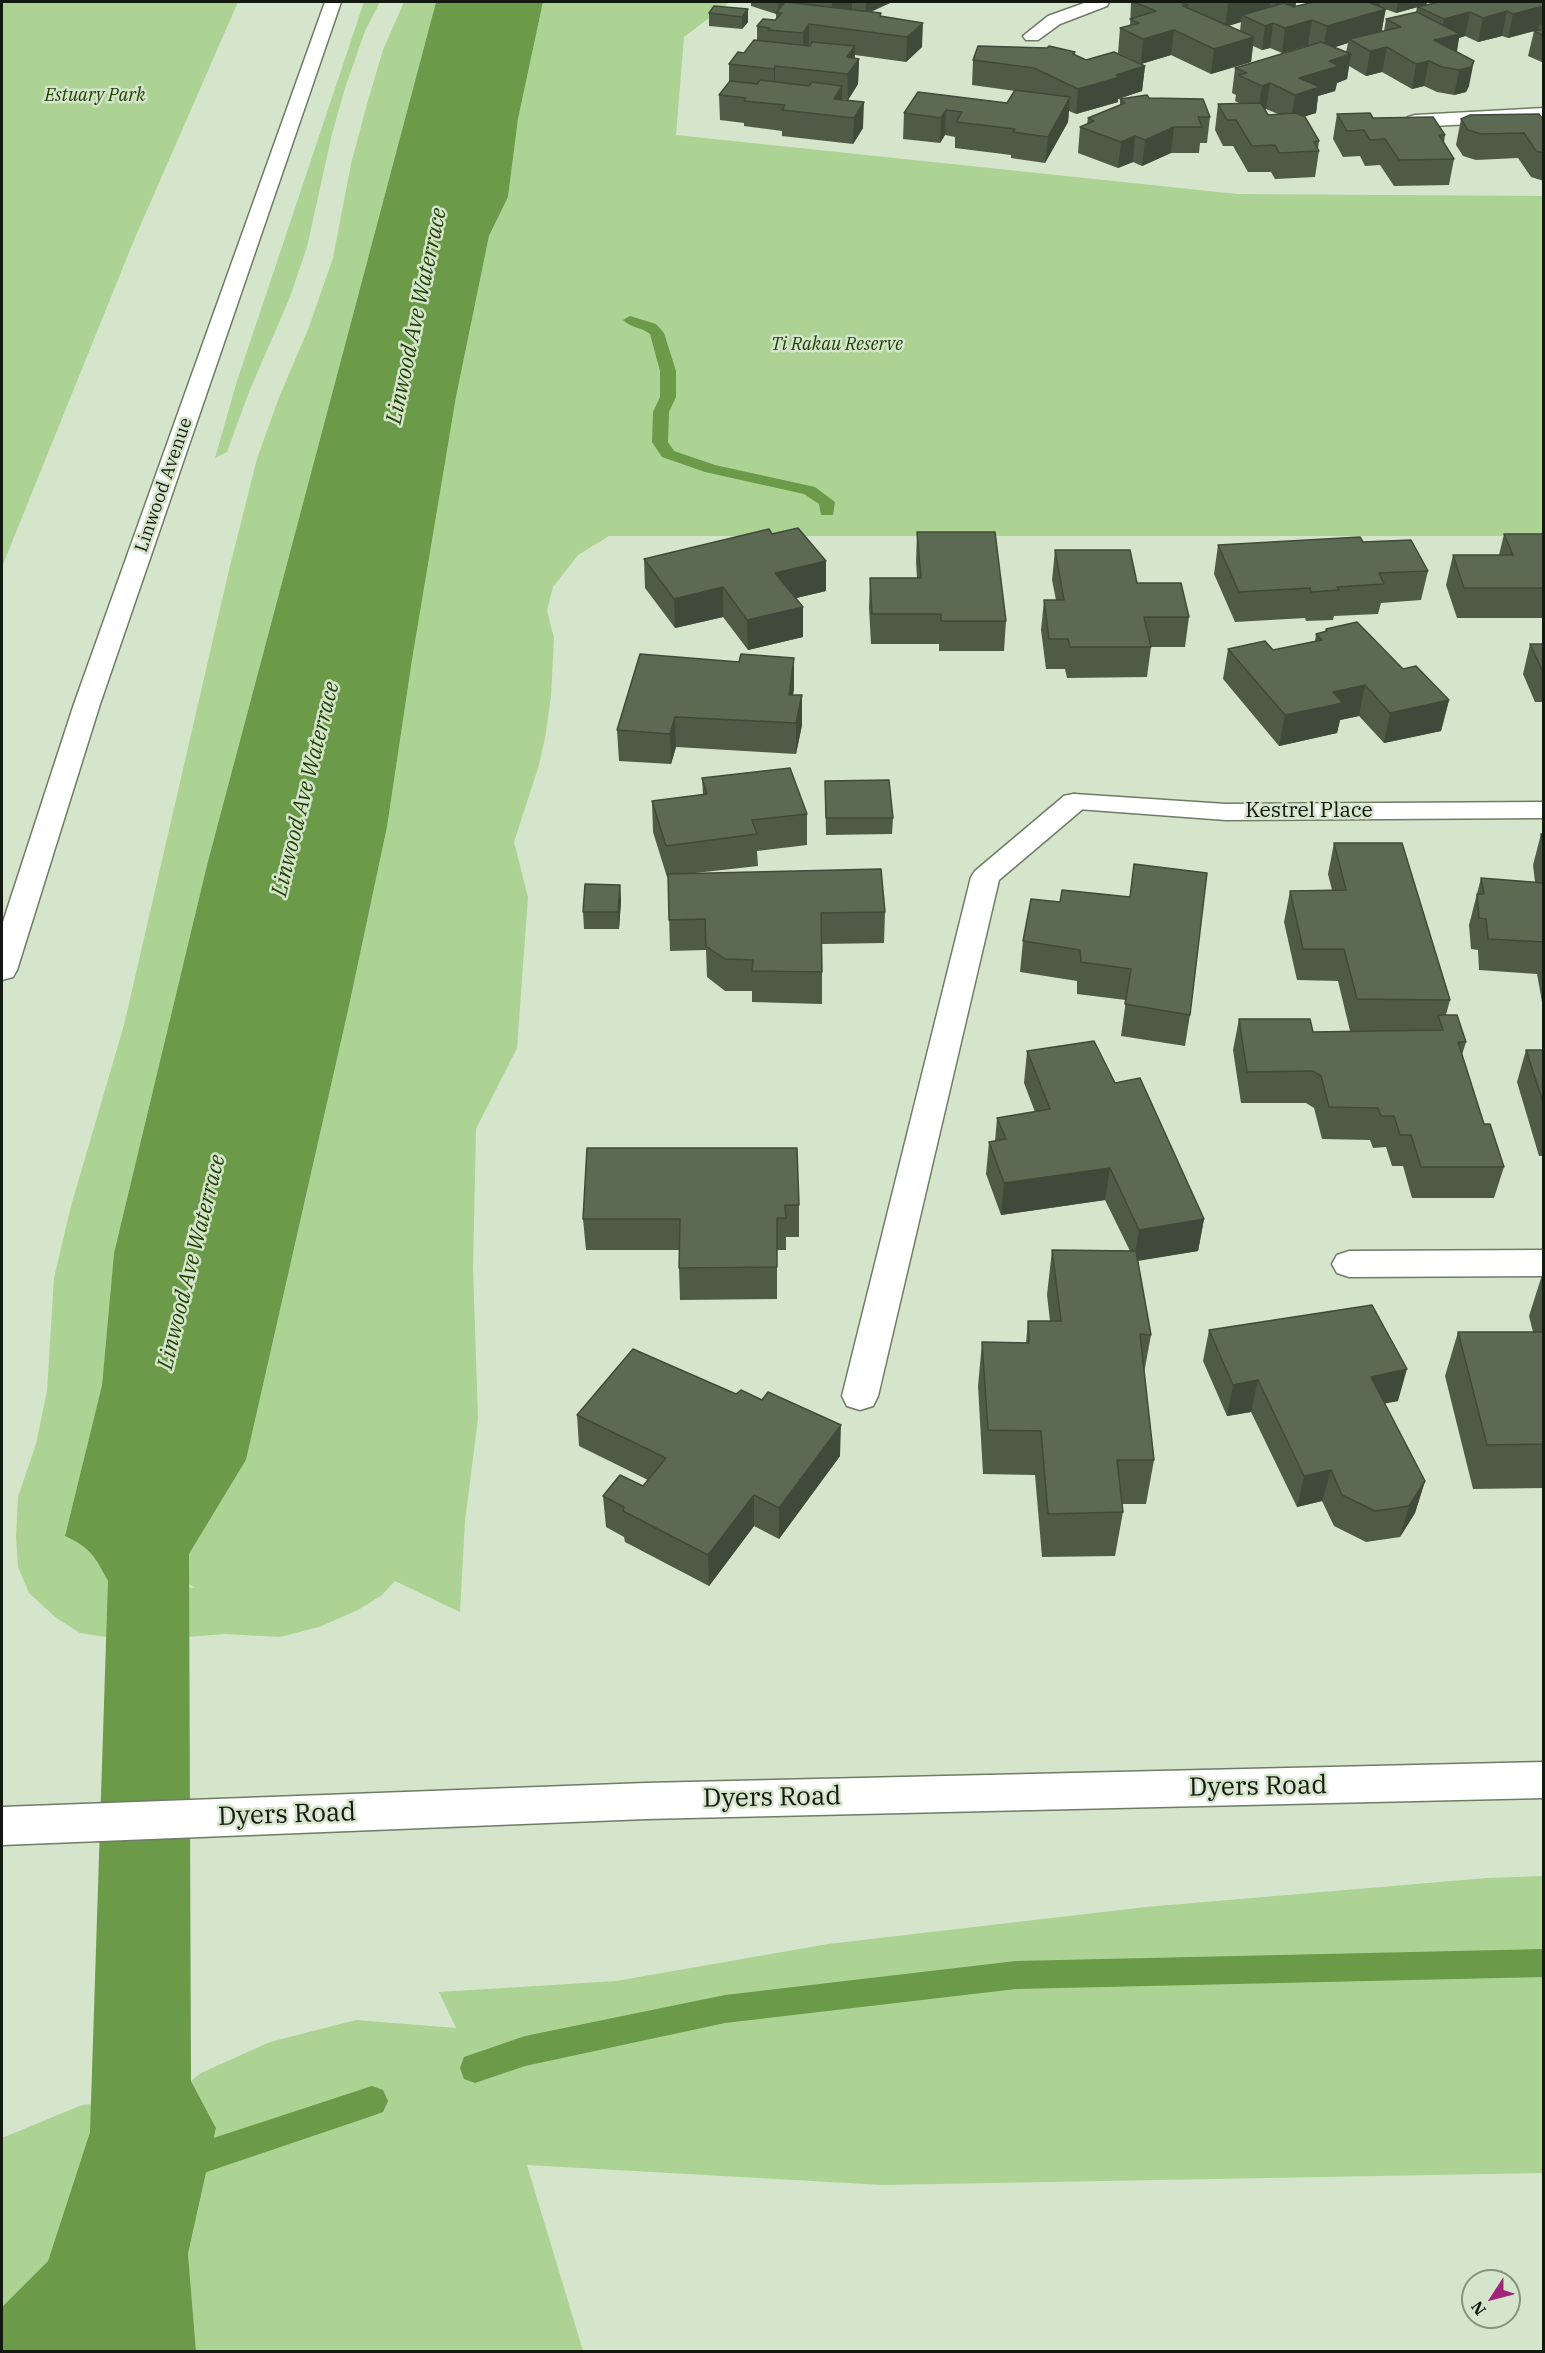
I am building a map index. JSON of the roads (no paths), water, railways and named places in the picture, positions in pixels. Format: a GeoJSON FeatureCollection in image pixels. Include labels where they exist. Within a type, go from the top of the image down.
{"type":"FeatureCollection","features":[{"type":"Feature","properties":{"kind":"main road","name":"Linwood Avenue"},"geometry":{"type":"LineString","coordinates":[[2,970],[87,704],[333,2]]}},
{"type":"Feature","properties":{"kind":"main road"},"geometry":{"type":"LineString","coordinates":[[1032,36],[1054,20],[1101,2]]}},
{"type":"Feature","properties":{"kind":"main road"},"geometry":{"type":"LineString","coordinates":[[1415,121],[1544,114]]}},
{"type":"Feature","properties":{"kind":"main road","name":"Kestrel Place"},"geometry":{"type":"LineString","coordinates":[[860,1396],[985,877],[1074,802],[1226,812],[1544,810]]}},
{"type":"Feature","properties":{"kind":"main road"},"geometry":{"type":"LineString","coordinates":[[1349,1264],[1544,1263]]}},
{"type":"Feature","properties":{"kind":"main road","name":"Dyers Road"},"geometry":{"type":"LineString","coordinates":[[2,1826],[646,1801],[1544,1780]]}},
{"type":"Feature","properties":{"kind":"water","name":"Linwood Ave Waterrace"},"geometry":{"type":"Polygon","coordinates":[[[436,2],[543,2],[518,119],[508,197],[489,236],[456,397],[387,827],[349,1006],[246,1460],[189,1554],[191,2081],[216,2128],[188,2254],[196,2351],[2,2352],[2,2307],[48,2261],[90,2132],[108,1581],[87,1549],[65,1536],[102,1385],[114,1253],[207,865],[436,2]]]}},
{"type":"Feature","properties":{"kind":"waterway"},"geometry":{"type":"LineString","coordinates":[[630,320],[651,327],[657,333],[668,371],[668,397],[661,412],[660,442],[668,454],[711,469],[809,490],[827,502],[827,512]]}},
{"type":"Feature","properties":{"kind":"waterway"},"geometry":{"type":"LineString","coordinates":[[475,2068],[525,2051],[725,2009],[1016,1975],[1544,1963]]}},
{"type":"Feature","properties":{"kind":"waterway"},"geometry":{"type":"LineString","coordinates":[[183,2164],[372,2101]]}},
{"type":"Feature","properties":{"kind":"park label","name":"Estuary Park"},"geometry":{"type":"Point","coordinates":[95,96]}},
{"type":"Feature","properties":{"kind":"park label","name":"Ti Rakau Reserve"},"geometry":{"type":"Point","coordinates":[837,345]}}]}
